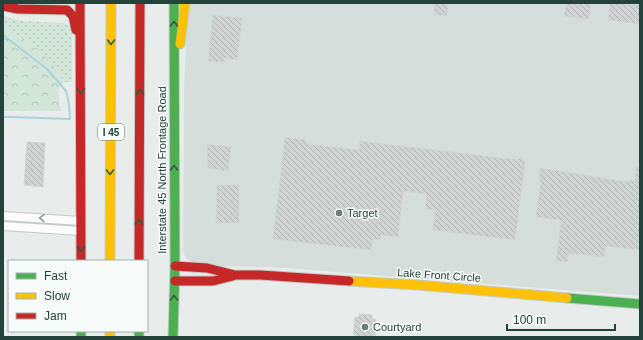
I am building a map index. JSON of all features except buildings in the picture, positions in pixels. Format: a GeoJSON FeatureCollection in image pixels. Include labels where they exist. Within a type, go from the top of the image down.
{"type":"FeatureCollection","features":[{"type":"Feature","properties":{"kind":"main road"},"geometry":{"type":"LineString","coordinates":[[80,3],[81,260]]}},
{"type":"Feature","properties":{"kind":"main road","name":"I 45"},"geometry":{"type":"LineString","coordinates":[[110,260],[111,3]]}},
{"type":"Feature","properties":{"kind":"main road","name":"I 45"},"geometry":{"type":"LineString","coordinates":[[139,260],[140,3]]}},
{"type":"Feature","properties":{"kind":"main road","name":"Interstate 45 North Frontage Road"},"geometry":{"type":"LineString","coordinates":[[173,337],[175,281],[174,3]]}},
{"type":"Feature","properties":{"kind":"main road"},"geometry":{"type":"LineString","coordinates":[[174,88],[185,3]]}},
{"type":"Feature","properties":{"kind":"main road"},"geometry":{"type":"LineString","coordinates":[[3,6],[18,9],[67,10],[72,16],[80,52]]}},
{"type":"Feature","properties":{"kind":"main road","name":"Lake Front Circle"},"geometry":{"type":"LineString","coordinates":[[175,266],[207,268],[235,275],[267,275],[418,285],[640,304]]}},
{"type":"Feature","properties":{"kind":"main road","name":"Lake Front Circle"},"geometry":{"type":"LineString","coordinates":[[175,281],[213,281],[235,275]]}},
{"type":"Feature","properties":{"kind":"street"},"geometry":{"type":"LineString","coordinates":[[3,216],[81,221]]}},
{"type":"Feature","properties":{"kind":"street"},"geometry":{"type":"LineString","coordinates":[[3,226],[81,231]]}},
{"type":"Feature","properties":{"kind":"shaded area"},"geometry":{"type":"Polygon","coordinates":[[[188,3],[640,3],[640,296],[286,268],[224,266],[193,263],[186,258],[183,252],[184,87],[188,3]]]}},
{"type":"Feature","properties":{"kind":"green space"},"geometry":{"type":"Polygon","coordinates":[[[3,16],[21,21],[64,23],[69,26],[72,32],[72,82],[64,82],[43,54],[24,39],[3,27],[3,16]]]}},
{"type":"Feature","properties":{"kind":"green space"},"geometry":{"type":"Polygon","coordinates":[[[3,27],[24,39],[37,49],[57,69],[64,82],[58,90],[61,111],[3,111],[3,27]]]}},
{"type":"Feature","properties":{"kind":"waterway"},"geometry":{"type":"LineString","coordinates":[[3,35],[47,69],[66,91],[70,119],[3,117]]}},
{"type":"Feature","properties":{"kind":"traffic: fast"},"geometry":{"type":"LineString","coordinates":[[173,337],[175,266],[174,3]]}},
{"type":"Feature","properties":{"kind":"traffic: fast"},"geometry":{"type":"LineString","coordinates":[[567,298],[640,304]]}},
{"type":"Feature","properties":{"kind":"traffic: fast"},"geometry":{"type":"LineString","coordinates":[[81,332],[81,337]]}},
{"type":"Feature","properties":{"kind":"traffic: fast"},"geometry":{"type":"LineString","coordinates":[[139,332],[139,337]]}},
{"type":"Feature","properties":{"kind":"traffic: slow"},"geometry":{"type":"LineString","coordinates":[[110,260],[111,3]]}},
{"type":"Feature","properties":{"kind":"traffic: slow"},"geometry":{"type":"LineString","coordinates":[[180,44],[185,3]]}},
{"type":"Feature","properties":{"kind":"traffic: slow"},"geometry":{"type":"LineString","coordinates":[[349,281],[418,285],[567,298]]}},
{"type":"Feature","properties":{"kind":"traffic: slow"},"geometry":{"type":"LineString","coordinates":[[110,332],[110,337]]}},
{"type":"Feature","properties":{"kind":"traffic: jam"},"geometry":{"type":"LineString","coordinates":[[80,3],[81,260]]}},
{"type":"Feature","properties":{"kind":"traffic: jam"},"geometry":{"type":"LineString","coordinates":[[139,260],[140,3]]}},
{"type":"Feature","properties":{"kind":"traffic: jam"},"geometry":{"type":"LineString","coordinates":[[3,6],[18,9],[67,10],[73,16],[76,30]]}},
{"type":"Feature","properties":{"kind":"traffic: jam"},"geometry":{"type":"LineString","coordinates":[[175,266],[207,268],[235,275],[260,275],[349,281]]}},
{"type":"Feature","properties":{"kind":"traffic: jam"},"geometry":{"type":"LineString","coordinates":[[175,281],[213,281],[233,276]]}},
{"type":"Feature","properties":{"kind":"place","name":"Target"},"geometry":{"type":"Point","coordinates":[339,213]}},
{"type":"Feature","properties":{"kind":"place","name":"Courtyard"},"geometry":{"type":"Point","coordinates":[365,327]}}]}
